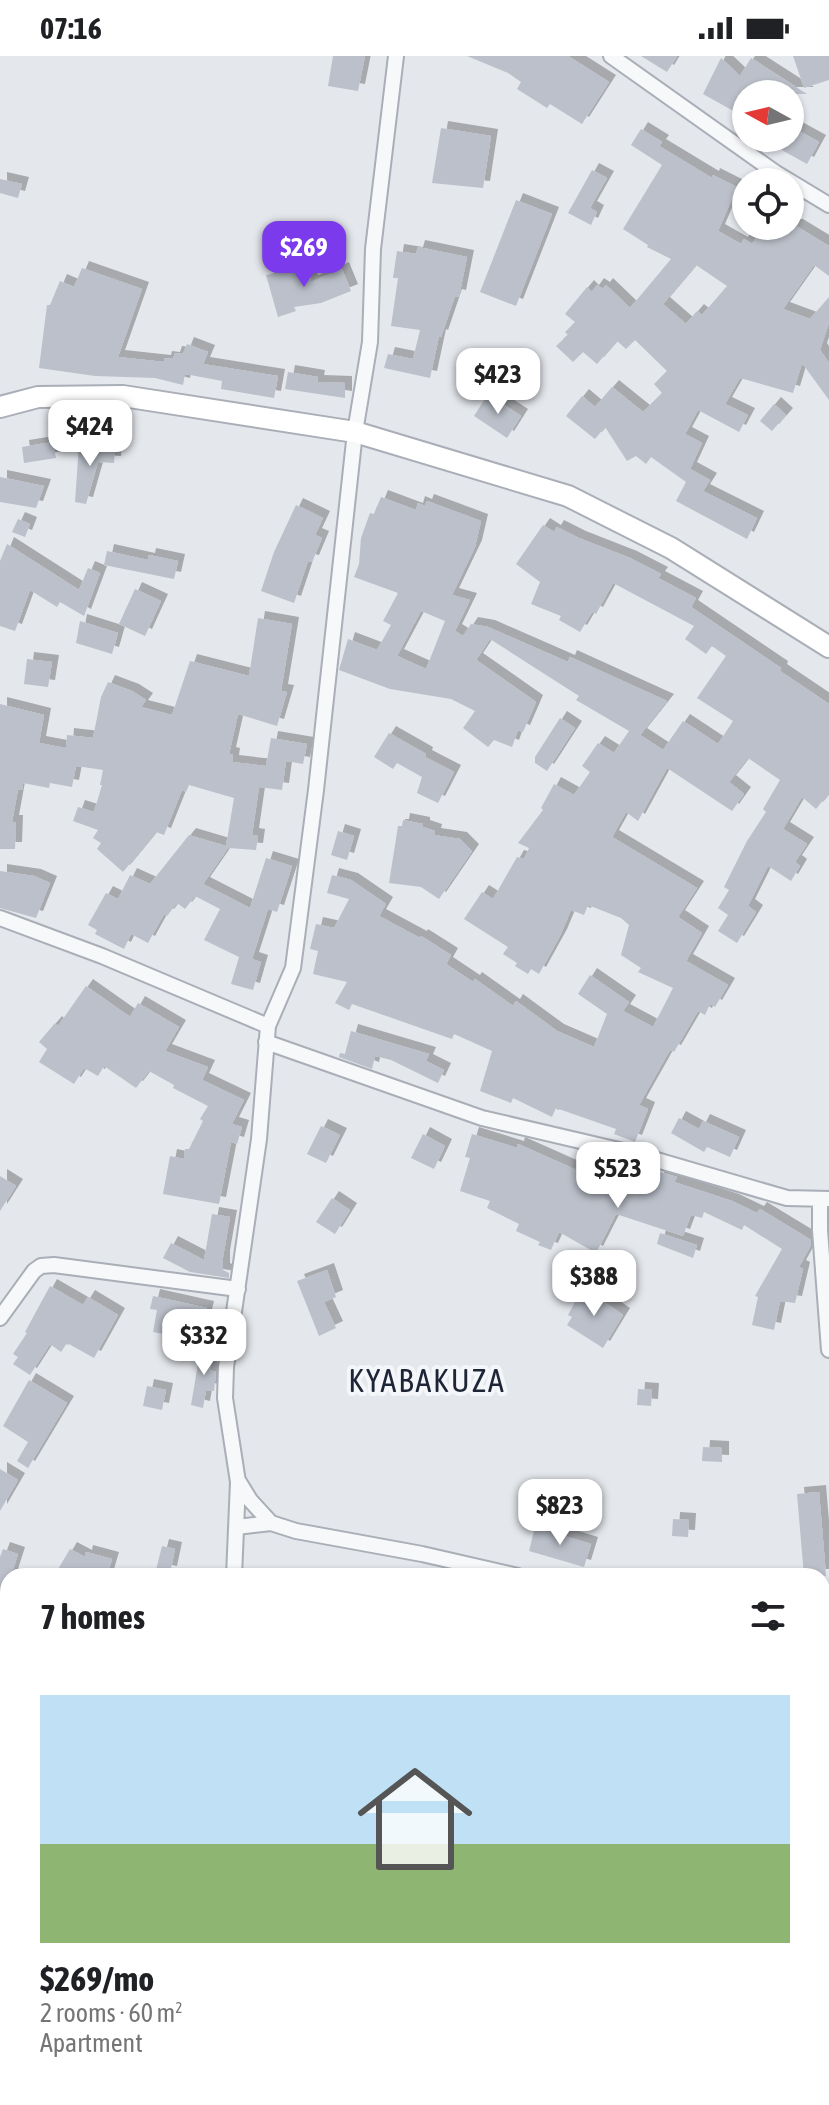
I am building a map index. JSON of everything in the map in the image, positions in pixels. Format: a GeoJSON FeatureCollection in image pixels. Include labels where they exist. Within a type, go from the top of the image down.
{"type":"FeatureCollection","features":[{"type":"Feature","properties":{"kind":"street"},"geometry":{"type":"LineString","coordinates":[[234,1568],[238,1482],[225,1398],[226,1367],[259,1139],[268,1026],[293,968],[355,432],[370,342],[373,249],[396,56]]}},
{"type":"Feature","properties":{"kind":"street"},"geometry":{"type":"LineString","coordinates":[[611,56],[776,173],[829,205]]}},
{"type":"Feature","properties":{"kind":"street"},"geometry":{"type":"LineString","coordinates":[[0,407],[38,397],[123,396],[355,432],[568,496],[671,548],[829,647]]}},
{"type":"Feature","properties":{"kind":"street"},"geometry":{"type":"LineString","coordinates":[[0,918],[102,956],[268,1026]]}},
{"type":"Feature","properties":{"kind":"street"},"geometry":{"type":"LineString","coordinates":[[266,1042],[482,1118],[636,1154],[787,1198],[825,1199],[820,1230],[829,1350]]}},
{"type":"Feature","properties":{"kind":"street"},"geometry":{"type":"LineString","coordinates":[[0,1318],[34,1271],[41,1266],[54,1265],[238,1289]]}},
{"type":"Feature","properties":{"kind":"street"},"geometry":{"type":"LineString","coordinates":[[238,1482],[271,1523]]}},
{"type":"Feature","properties":{"kind":"street"},"geometry":{"type":"LineString","coordinates":[[237,1527],[271,1523],[296,1531],[483,1568]]}},
{"type":"Feature","properties":{"kind":"building"},"geometry":{"type":"Polygon","coordinates":[[[333,56],[365,56],[358,91],[328,86],[333,56]]]}},
{"type":"Feature","properties":{"kind":"building"},"geometry":{"type":"Polygon","coordinates":[[[467,56],[568,56],[609,82],[582,124],[550,104],[547,108],[517,89],[521,82],[508,73],[467,56]]]}},
{"type":"Feature","properties":{"kind":"building"},"geometry":{"type":"Polygon","coordinates":[[[641,56],[677,56],[667,72],[641,56]]]}},
{"type":"Feature","properties":{"kind":"building"},"geometry":{"type":"Polygon","coordinates":[[[793,56],[829,56],[829,80],[804,88],[804,80],[801,80],[793,56]]]}},
{"type":"Feature","properties":{"kind":"building"},"geometry":{"type":"Polygon","coordinates":[[[721,58],[740,76],[751,58],[785,80],[732,80],[732,110],[703,94],[721,58]]]}},
{"type":"Feature","properties":{"kind":"building"},"geometry":{"type":"Polygon","coordinates":[[[441,128],[491,136],[483,188],[432,183],[441,128]]]}},
{"type":"Feature","properties":{"kind":"building"},"geometry":{"type":"Polygon","coordinates":[[[641,129],[662,142],[659,146],[712,178],[713,175],[732,184],[732,199],[718,231],[732,240],[741,244],[746,240],[752,244],[755,240],[804,240],[804,231],[829,246],[829,276],[814,265],[783,309],[810,319],[829,297],[829,323],[820,350],[829,363],[829,400],[802,363],[793,393],[740,378],[725,404],[748,415],[739,432],[698,410],[685,434],[702,443],[690,469],[710,480],[703,491],[757,518],[747,539],[676,501],[686,482],[651,457],[646,464],[636,456],[627,461],[605,427],[595,439],[566,416],[582,396],[595,407],[612,387],[643,412],[662,393],[654,384],[667,371],[635,340],[626,349],[617,341],[597,364],[583,352],[573,362],[556,346],[568,335],[565,332],[575,322],[565,314],[587,287],[592,292],[597,285],[603,289],[606,285],[630,308],[671,259],[647,247],[623,229],[662,165],[631,145],[641,129]],[[696,265],[663,304],[686,324],[697,311],[702,315],[727,286],[696,265]]]}},
{"type":"Feature","properties":{"kind":"building"},"geometry":{"type":"Polygon","coordinates":[[[804,134],[819,142],[807,164],[785,152],[804,152],[804,134]]]}},
{"type":"Feature","properties":{"kind":"building"},"geometry":{"type":"Polygon","coordinates":[[[592,170],[607,178],[590,208],[597,212],[591,225],[568,213],[592,170]]]}},
{"type":"Feature","properties":{"kind":"building"},"geometry":{"type":"Polygon","coordinates":[[[0,179],[22,184],[18,198],[0,193],[0,179]]]}},
{"type":"Feature","properties":{"kind":"building"},"geometry":{"type":"Polygon","coordinates":[[[516,200],[552,214],[516,306],[480,292],[516,200]]]}},
{"type":"Feature","properties":{"kind":"building"},"geometry":{"type":"Polygon","coordinates":[[[418,247],[467,257],[459,297],[455,296],[439,336],[430,378],[384,368],[388,354],[413,359],[420,330],[391,326],[398,278],[393,278],[397,251],[416,254],[418,247]]]}},
{"type":"Feature","properties":{"kind":"building"},"geometry":{"type":"Polygon","coordinates":[[[308,265],[311,282],[342,269],[351,291],[321,303],[294,307],[296,311],[278,317],[266,275],[308,265]]]}},
{"type":"Feature","properties":{"kind":"building"},"geometry":{"type":"Polygon","coordinates":[[[82,268],[142,289],[118,357],[164,362],[165,358],[173,359],[175,353],[183,354],[187,344],[208,352],[203,364],[278,376],[274,398],[221,389],[222,381],[185,374],[183,385],[155,378],[95,376],[39,368],[47,305],[50,305],[60,281],[74,287],[82,268]]]}},
{"type":"Feature","properties":{"kind":"building"},"geometry":{"type":"Polygon","coordinates":[[[288,372],[318,377],[317,382],[345,383],[345,398],[285,389],[288,372]]]}},
{"type":"Feature","properties":{"kind":"building"},"geometry":{"type":"Polygon","coordinates":[[[488,394],[521,416],[507,438],[474,416],[488,394]]]}},
{"type":"Feature","properties":{"kind":"building"},"geometry":{"type":"Polygon","coordinates":[[[774,404],[786,415],[772,431],[760,421],[774,404]]]}},
{"type":"Feature","properties":{"kind":"building"},"geometry":{"type":"Polygon","coordinates":[[[53,442],[56,458],[24,463],[22,447],[53,442]]]}},
{"type":"Feature","properties":{"kind":"building"},"geometry":{"type":"Polygon","coordinates":[[[79,444],[115,447],[114,463],[98,462],[86,504],[75,502],[79,444]]]}},
{"type":"Feature","properties":{"kind":"building"},"geometry":{"type":"Polygon","coordinates":[[[0,477],[44,486],[36,508],[0,502],[0,477]]]}},
{"type":"Feature","properties":{"kind":"building"},"geometry":{"type":"Polygon","coordinates":[[[381,497],[416,510],[418,503],[425,506],[427,501],[481,521],[475,547],[452,595],[470,600],[455,631],[463,636],[471,624],[488,627],[568,662],[570,657],[667,701],[640,735],[663,750],[683,721],[718,744],[733,721],[697,698],[726,656],[712,646],[706,654],[685,639],[694,626],[613,583],[596,614],[592,612],[580,632],[559,620],[561,616],[531,604],[540,582],[516,564],[543,525],[554,532],[557,527],[661,574],[658,578],[696,598],[691,607],[829,704],[829,793],[816,809],[802,797],[783,829],[807,844],[795,862],[800,866],[791,881],[768,866],[748,906],[756,912],[737,943],[718,931],[728,915],[718,908],[729,890],[724,887],[747,841],[766,812],[763,809],[780,780],[748,758],[729,782],[744,794],[732,811],[667,768],[638,821],[626,812],[612,837],[697,888],[678,917],[702,933],[686,961],[728,985],[715,1007],[710,1004],[705,1015],[698,1011],[674,1052],[670,1050],[639,1105],[648,1109],[635,1142],[614,1134],[616,1129],[556,1108],[552,1117],[513,1098],[511,1103],[480,1091],[492,1051],[454,1034],[452,1039],[352,1004],[349,1010],[335,1003],[347,982],[313,974],[318,951],[310,949],[316,924],[334,928],[349,899],[327,893],[332,875],[351,880],[386,904],[379,916],[421,936],[451,955],[446,964],[473,982],[475,979],[513,1006],[516,1001],[557,1031],[594,1047],[607,1014],[578,994],[590,975],[629,1002],[623,1011],[653,1027],[673,988],[638,972],[641,968],[621,955],[629,925],[621,918],[588,905],[584,915],[571,910],[539,974],[531,969],[528,974],[515,966],[517,963],[503,954],[508,947],[464,919],[482,892],[493,899],[517,857],[524,859],[529,848],[518,843],[543,810],[541,808],[554,784],[574,795],[590,772],[582,766],[598,743],[614,753],[629,731],[576,700],[579,696],[490,639],[476,660],[536,702],[523,732],[518,730],[512,747],[494,740],[488,747],[463,728],[475,711],[451,699],[390,689],[339,670],[348,639],[377,650],[391,625],[383,621],[398,593],[354,577],[359,564],[361,538],[370,513],[374,514],[381,497]],[[421,611],[397,656],[426,669],[445,621],[421,611]]]}},
{"type":"Feature","properties":{"kind":"building"},"geometry":{"type":"Polygon","coordinates":[[[296,505],[323,518],[315,535],[322,538],[312,562],[308,561],[294,603],[261,591],[274,552],[296,505]]]}},
{"type":"Feature","properties":{"kind":"building"},"geometry":{"type":"Polygon","coordinates":[[[18,519],[30,524],[25,537],[12,532],[18,519]]]}},
{"type":"Feature","properties":{"kind":"building"},"geometry":{"type":"Polygon","coordinates":[[[7,544],[79,590],[88,568],[100,573],[84,616],[60,602],[57,607],[30,590],[15,631],[0,626],[0,561],[7,544]]]}},
{"type":"Feature","properties":{"kind":"building"},"geometry":{"type":"Polygon","coordinates":[[[107,551],[148,560],[149,555],[178,561],[174,579],[104,565],[107,551]]]}},
{"type":"Feature","properties":{"kind":"building"},"geometry":{"type":"Polygon","coordinates":[[[135,589],[161,601],[145,636],[119,624],[135,589]]]}},
{"type":"Feature","properties":{"kind":"building"},"geometry":{"type":"Polygon","coordinates":[[[258,618],[292,624],[281,691],[287,692],[277,726],[238,714],[229,754],[233,755],[232,762],[266,766],[271,738],[307,744],[303,764],[286,761],[282,790],[259,787],[252,835],[258,836],[256,850],[228,848],[203,884],[250,908],[266,858],[292,866],[277,912],[268,909],[252,959],[261,962],[253,990],[231,984],[239,957],[204,940],[220,909],[195,896],[185,909],[177,903],[167,916],[164,914],[148,943],[131,934],[124,949],[95,934],[97,930],[88,925],[106,893],[118,899],[130,875],[150,884],[189,835],[226,846],[234,798],[189,785],[186,792],[182,790],[164,835],[156,832],[123,872],[97,849],[101,843],[93,838],[98,830],[73,821],[78,807],[94,812],[103,770],[76,766],[72,787],[50,783],[49,788],[23,783],[22,790],[18,789],[12,822],[16,822],[15,849],[0,849],[0,704],[44,715],[39,743],[66,748],[67,735],[93,738],[101,697],[108,682],[146,700],[141,707],[172,715],[190,661],[249,676],[258,618]]]}},
{"type":"Feature","properties":{"kind":"building"},"geometry":{"type":"Polygon","coordinates":[[[80,621],[118,633],[112,654],[76,643],[80,621]]]}},
{"type":"Feature","properties":{"kind":"building"},"geometry":{"type":"Polygon","coordinates":[[[27,659],[52,662],[48,687],[24,684],[27,659]]]}},
{"type":"Feature","properties":{"kind":"building"},"geometry":{"type":"Polygon","coordinates":[[[560,718],[575,728],[547,771],[535,763],[535,757],[560,718]]]}},
{"type":"Feature","properties":{"kind":"building"},"geometry":{"type":"Polygon","coordinates":[[[389,733],[454,772],[438,803],[417,793],[422,777],[397,763],[393,769],[374,757],[389,733]]]}},
{"type":"Feature","properties":{"kind":"building"},"geometry":{"type":"Polygon","coordinates":[[[403,820],[423,824],[423,827],[435,831],[434,835],[460,839],[472,851],[439,899],[421,887],[389,883],[398,826],[402,826],[403,820]]]}},
{"type":"Feature","properties":{"kind":"building"},"geometry":{"type":"Polygon","coordinates":[[[338,831],[354,836],[347,860],[331,855],[338,831]]]}},
{"type":"Feature","properties":{"kind":"building"},"geometry":{"type":"Polygon","coordinates":[[[0,871],[34,876],[50,883],[36,918],[0,908],[0,871]]]}},
{"type":"Feature","properties":{"kind":"building"},"geometry":{"type":"Polygon","coordinates":[[[86,986],[130,1017],[138,1003],[179,1027],[165,1051],[208,1067],[202,1080],[244,1100],[232,1124],[242,1127],[237,1144],[231,1142],[219,1204],[163,1194],[170,1156],[184,1159],[185,1149],[189,1149],[208,1106],[149,1071],[136,1088],[104,1066],[98,1076],[84,1068],[74,1084],[39,1062],[47,1049],[39,1042],[55,1023],[58,1026],[86,986]]]}},
{"type":"Feature","properties":{"kind":"building"},"geometry":{"type":"Polygon","coordinates":[[[351,1031],[429,1054],[426,1061],[444,1070],[438,1083],[391,1060],[375,1056],[372,1069],[339,1057],[340,1053],[345,1054],[351,1031]]]}},
{"type":"Feature","properties":{"kind":"building"},"geometry":{"type":"Polygon","coordinates":[[[679,1118],[699,1129],[703,1121],[739,1137],[730,1157],[707,1147],[704,1152],[671,1133],[679,1118]]]}},
{"type":"Feature","properties":{"kind":"building"},"geometry":{"type":"Polygon","coordinates":[[[321,1126],[340,1135],[326,1163],[307,1154],[321,1126]]]}},
{"type":"Feature","properties":{"kind":"building"},"geometry":{"type":"Polygon","coordinates":[[[423,1134],[445,1146],[434,1169],[411,1158],[423,1134]]]}},
{"type":"Feature","properties":{"kind":"building"},"geometry":{"type":"Polygon","coordinates":[[[472,1134],[517,1148],[518,1144],[590,1176],[595,1164],[653,1191],[660,1172],[677,1177],[674,1182],[732,1201],[757,1213],[760,1209],[811,1240],[799,1267],[803,1269],[795,1303],[780,1301],[774,1330],[752,1325],[758,1297],[755,1296],[782,1249],[744,1225],[742,1230],[704,1212],[702,1218],[691,1215],[683,1236],[616,1214],[596,1253],[559,1232],[551,1250],[538,1245],[540,1242],[516,1231],[519,1224],[487,1208],[490,1201],[460,1191],[470,1158],[465,1157],[472,1134]]]}},
{"type":"Feature","properties":{"kind":"building"},"geometry":{"type":"Polygon","coordinates":[[[0,1176],[16,1186],[0,1211],[0,1176]]]}},
{"type":"Feature","properties":{"kind":"building"},"geometry":{"type":"Polygon","coordinates":[[[332,1198],[350,1210],[335,1234],[316,1222],[332,1198]]]}},
{"type":"Feature","properties":{"kind":"building"},"geometry":{"type":"Polygon","coordinates":[[[212,1214],[230,1217],[223,1257],[223,1270],[229,1273],[229,1278],[190,1272],[163,1258],[171,1243],[204,1260],[212,1214]]]}},
{"type":"Feature","properties":{"kind":"building"},"geometry":{"type":"Polygon","coordinates":[[[660,1233],[697,1245],[693,1258],[657,1244],[660,1233]]]}},
{"type":"Feature","properties":{"kind":"building"},"geometry":{"type":"Polygon","coordinates":[[[327,1270],[336,1297],[324,1302],[336,1328],[319,1336],[297,1281],[327,1270]]]}},
{"type":"Feature","properties":{"kind":"building"},"geometry":{"type":"Polygon","coordinates":[[[50,1286],[83,1305],[88,1297],[118,1315],[94,1358],[67,1343],[61,1352],[50,1344],[30,1375],[13,1364],[18,1357],[13,1354],[50,1286]]]}},
{"type":"Feature","properties":{"kind":"building"},"geometry":{"type":"Polygon","coordinates":[[[583,1287],[623,1315],[603,1348],[567,1325],[572,1317],[568,1315],[583,1287]]]}},
{"type":"Feature","properties":{"kind":"building"},"geometry":{"type":"Polygon","coordinates":[[[153,1296],[207,1308],[199,1340],[153,1332],[157,1310],[150,1309],[153,1296]]]}},
{"type":"Feature","properties":{"kind":"building"},"geometry":{"type":"Polygon","coordinates":[[[201,1346],[214,1349],[210,1370],[216,1372],[214,1391],[206,1390],[203,1408],[191,1405],[201,1346]]]}},
{"type":"Feature","properties":{"kind":"building"},"geometry":{"type":"Polygon","coordinates":[[[29,1380],[67,1403],[28,1468],[17,1461],[28,1442],[3,1426],[29,1380]]]}},
{"type":"Feature","properties":{"kind":"building"},"geometry":{"type":"Polygon","coordinates":[[[147,1386],[166,1390],[162,1410],[143,1406],[147,1386]]]}},
{"type":"Feature","properties":{"kind":"building"},"geometry":{"type":"Polygon","coordinates":[[[638,1389],[652,1390],[651,1406],[637,1405],[638,1389]]]}},
{"type":"Feature","properties":{"kind":"building"},"geometry":{"type":"Polygon","coordinates":[[[703,1447],[722,1448],[722,1462],[702,1461],[703,1447]]]}},
{"type":"Feature","properties":{"kind":"building"},"geometry":{"type":"Polygon","coordinates":[[[0,1469],[18,1480],[0,1511],[0,1469]]]}},
{"type":"Feature","properties":{"kind":"building"},"geometry":{"type":"Polygon","coordinates":[[[819,1492],[825,1568],[803,1568],[797,1494],[819,1492]]]}},
{"type":"Feature","properties":{"kind":"building"},"geometry":{"type":"Polygon","coordinates":[[[673,1519],[689,1520],[688,1537],[672,1536],[673,1519]]]}},
{"type":"Feature","properties":{"kind":"building"},"geometry":{"type":"Polygon","coordinates":[[[535,1527],[591,1544],[584,1567],[529,1551],[535,1527]]]}},
{"type":"Feature","properties":{"kind":"building"},"geometry":{"type":"Polygon","coordinates":[[[162,1546],[175,1549],[171,1568],[156,1568],[162,1546]]]}},
{"type":"Feature","properties":{"kind":"building"},"geometry":{"type":"Polygon","coordinates":[[[3,1549],[18,1554],[14,1568],[0,1568],[3,1549]]]}},
{"type":"Feature","properties":{"kind":"building"},"geometry":{"type":"Polygon","coordinates":[[[70,1549],[85,1557],[86,1552],[112,1559],[109,1568],[59,1568],[70,1549]]]}},
{"type":"Feature","properties":{"kind":"district","name":"KYABAKUZA"},"geometry":{"type":"Point","coordinates":[427,1380]}}]}
